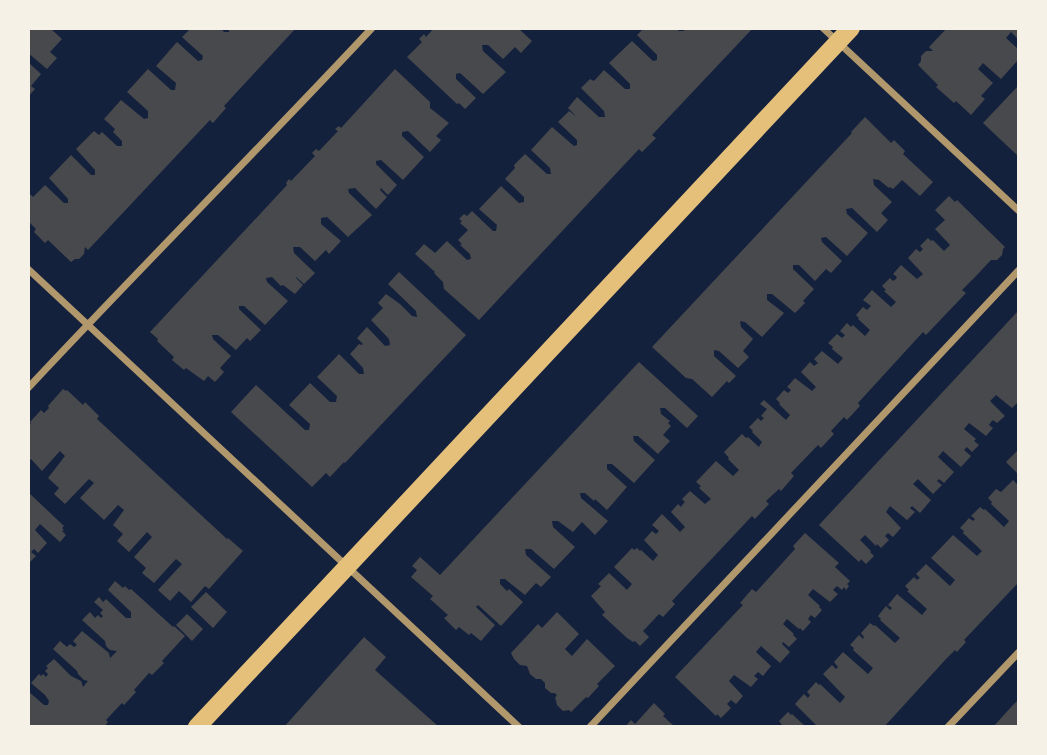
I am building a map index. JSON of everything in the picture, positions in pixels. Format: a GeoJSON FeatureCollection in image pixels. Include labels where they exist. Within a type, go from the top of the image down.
{"type":"FeatureCollection","features":[{"type":"Feature","properties":{"kind":"main road"},"geometry":{"type":"LineString","coordinates":[[197,727],[851,28]]}},
{"type":"Feature","properties":{"kind":"street"},"geometry":{"type":"LineString","coordinates":[[28,388],[372,28]]}},
{"type":"Feature","properties":{"kind":"street"},"geometry":{"type":"LineString","coordinates":[[823,28],[1019,211]]}},
{"type":"Feature","properties":{"kind":"street"},"geometry":{"type":"LineString","coordinates":[[28,268],[519,727]]}},
{"type":"Feature","properties":{"kind":"street"},"geometry":{"type":"LineString","coordinates":[[590,727],[1019,270]]}},
{"type":"Feature","properties":{"kind":"street"},"geometry":{"type":"LineString","coordinates":[[948,727],[1019,652]]}},
{"type":"Feature","properties":{"kind":"building"},"geometry":{"type":"Polygon","coordinates":[[[28,28],[50,28],[62,39],[50,52],[57,58],[47,69],[28,53],[28,28]]]}},
{"type":"Feature","properties":{"kind":"building"},"geometry":{"type":"Polygon","coordinates":[[[191,28],[220,28],[229,32],[229,28],[296,28],[224,106],[226,108],[213,123],[210,120],[88,250],[85,247],[84,254],[71,262],[48,240],[45,243],[34,232],[36,229],[28,221],[28,192],[33,197],[45,185],[64,203],[68,203],[68,199],[49,178],[71,155],[91,175],[95,175],[95,170],[76,149],[94,131],[99,135],[102,132],[117,146],[122,146],[122,141],[113,132],[115,129],[104,119],[121,100],[144,119],[148,118],[148,111],[127,92],[148,69],[171,90],[175,90],[176,83],[156,66],[177,42],[198,61],[202,60],[203,56],[182,37],[191,28]]]}},
{"type":"Feature","properties":{"kind":"building"},"geometry":{"type":"Polygon","coordinates":[[[434,28],[518,28],[532,41],[521,53],[515,47],[503,59],[488,45],[482,45],[483,51],[506,72],[483,94],[460,73],[456,74],[456,79],[476,98],[465,109],[407,57],[422,42],[419,39],[424,34],[426,37],[434,28]]]}},
{"type":"Feature","properties":{"kind":"building"},"geometry":{"type":"Polygon","coordinates":[[[644,28],[675,28],[684,31],[684,28],[753,28],[652,135],[656,138],[642,152],[639,149],[479,320],[444,289],[443,282],[435,272],[415,254],[424,244],[435,253],[447,241],[467,260],[471,259],[458,240],[468,230],[459,219],[472,211],[496,231],[497,225],[479,209],[501,186],[519,203],[524,202],[524,197],[505,179],[525,154],[547,174],[551,174],[550,168],[531,150],[552,127],[574,146],[577,145],[577,140],[558,122],[569,111],[576,116],[568,108],[577,97],[599,117],[605,117],[604,111],[581,88],[590,79],[594,81],[604,70],[625,89],[630,89],[630,84],[609,63],[632,41],[653,61],[657,60],[657,55],[637,35],[644,28]]]}},
{"type":"Feature","properties":{"kind":"building"},"geometry":{"type":"Polygon","coordinates":[[[947,28],[1019,28],[1019,40],[1011,32],[1006,38],[1019,50],[1019,59],[1001,79],[983,63],[978,69],[993,83],[981,96],[985,99],[971,115],[936,87],[938,85],[918,65],[921,56],[926,51],[933,51],[929,47],[947,28]]]}},
{"type":"Feature","properties":{"kind":"building"},"geometry":{"type":"Polygon","coordinates":[[[28,62],[41,74],[31,86],[35,89],[28,97],[28,62]]]}},
{"type":"Feature","properties":{"kind":"building"},"geometry":{"type":"Polygon","coordinates":[[[395,69],[430,102],[430,108],[449,123],[436,136],[441,140],[430,152],[408,131],[402,132],[402,136],[424,157],[403,180],[381,160],[376,161],[397,185],[388,195],[381,188],[387,197],[376,209],[355,188],[348,189],[372,215],[348,237],[327,217],[321,218],[321,224],[341,241],[329,254],[326,250],[315,261],[300,247],[293,247],[294,253],[315,273],[304,284],[296,277],[303,285],[295,294],[272,277],[266,278],[288,301],[265,325],[244,306],[239,306],[261,330],[250,341],[247,338],[236,350],[218,335],[212,335],[231,356],[220,368],[224,372],[215,382],[208,376],[204,381],[186,368],[184,370],[172,360],[174,357],[150,332],[287,185],[289,179],[291,181],[315,156],[312,153],[316,149],[319,151],[338,131],[335,129],[339,126],[341,128],[395,69]]]}},
{"type":"Feature","properties":{"kind":"building"},"geometry":{"type":"Polygon","coordinates":[[[1019,85],[1019,157],[983,123],[1019,85]]]}},
{"type":"Feature","properties":{"kind":"building"},"geometry":{"type":"Polygon","coordinates":[[[865,117],[891,143],[894,140],[905,151],[903,154],[933,182],[920,196],[902,180],[893,189],[873,179],[874,185],[892,202],[881,213],[888,220],[877,232],[852,208],[846,209],[847,214],[868,233],[847,256],[826,237],[821,238],[842,261],[831,273],[826,269],[815,281],[799,265],[793,265],[793,269],[814,289],[795,313],[772,294],[767,294],[767,300],[784,313],[762,337],[745,322],[740,321],[741,327],[753,339],[743,351],[749,357],[738,368],[719,351],[714,350],[714,356],[736,376],[729,383],[727,381],[712,397],[652,347],[865,117]]]}},
{"type":"Feature","properties":{"kind":"building"},"geometry":{"type":"Polygon","coordinates":[[[949,196],[955,202],[957,200],[1005,247],[1002,255],[997,260],[991,260],[962,290],[966,293],[926,335],[923,332],[858,403],[860,406],[847,420],[844,417],[831,431],[834,434],[821,448],[818,445],[791,473],[794,476],[781,491],[779,489],[766,501],[769,504],[755,519],[752,516],[672,601],[675,604],[663,617],[659,614],[643,631],[649,637],[640,646],[627,638],[602,615],[605,612],[591,596],[601,586],[598,584],[609,573],[627,590],[632,584],[614,567],[632,548],[641,550],[653,561],[658,555],[644,540],[652,531],[656,534],[659,531],[652,525],[662,514],[680,532],[685,527],[671,512],[678,504],[681,507],[685,502],[682,499],[690,491],[705,504],[711,499],[696,482],[716,461],[733,476],[739,470],[724,452],[742,434],[759,447],[762,442],[749,427],[758,418],[761,421],[764,418],[761,416],[767,409],[760,404],[764,400],[786,420],[790,415],[776,399],[784,390],[788,393],[791,390],[787,387],[795,378],[812,391],[816,387],[801,372],[810,362],[814,366],[818,363],[814,359],[822,351],[838,364],[843,358],[828,343],[837,334],[842,338],[845,335],[840,331],[847,323],[865,336],[870,330],[856,315],[863,307],[867,310],[871,306],[863,300],[872,290],[891,307],[896,302],[882,286],[890,278],[893,281],[896,279],[893,274],[901,265],[917,279],[923,274],[908,258],[916,249],[920,252],[923,249],[920,246],[928,238],[944,251],[950,245],[935,229],[945,220],[935,210],[949,196]]]}},
{"type":"Feature","properties":{"kind":"building"},"geometry":{"type":"Polygon","coordinates":[[[399,272],[466,335],[345,463],[330,477],[326,473],[312,487],[231,412],[256,385],[305,430],[309,430],[310,424],[289,405],[310,383],[330,402],[336,402],[337,396],[317,377],[339,354],[359,374],[364,374],[363,368],[350,354],[359,344],[363,344],[357,338],[367,327],[385,346],[390,345],[389,339],[371,320],[383,308],[378,303],[386,294],[412,316],[417,317],[416,311],[388,284],[399,272]]]}},
{"type":"Feature","properties":{"kind":"building"},"geometry":{"type":"Polygon","coordinates":[[[1019,310],[1019,401],[1012,408],[996,395],[990,401],[1005,416],[997,423],[993,420],[991,422],[989,425],[993,428],[986,436],[969,423],[964,429],[979,445],[972,452],[967,447],[964,450],[971,456],[961,467],[943,451],[938,457],[954,472],[944,483],[939,479],[937,481],[942,485],[933,494],[918,479],[913,484],[931,500],[920,513],[912,506],[910,508],[915,512],[907,520],[890,506],[886,512],[901,528],[893,537],[888,533],[885,536],[889,540],[881,548],[865,535],[860,540],[874,556],[866,564],[861,559],[859,562],[819,525],[1019,310]]]}},
{"type":"Feature","properties":{"kind":"building"},"geometry":{"type":"Polygon","coordinates":[[[639,362],[698,416],[687,428],[665,408],[660,408],[661,414],[670,421],[668,423],[671,426],[663,435],[670,441],[658,454],[638,436],[633,436],[634,441],[655,460],[634,483],[612,464],[607,464],[607,469],[627,487],[607,510],[595,499],[594,501],[585,493],[580,493],[581,498],[608,521],[595,535],[582,522],[573,532],[558,521],[552,521],[553,527],[575,547],[554,569],[531,549],[525,549],[526,555],[551,577],[541,587],[536,583],[525,595],[505,579],[500,579],[500,584],[507,591],[509,589],[523,602],[501,626],[478,605],[476,607],[495,625],[481,641],[459,627],[456,630],[444,618],[448,615],[430,599],[433,596],[411,577],[417,570],[412,566],[420,557],[440,575],[639,362]]]}},
{"type":"Feature","properties":{"kind":"building"},"geometry":{"type":"Polygon","coordinates":[[[63,389],[83,405],[85,402],[99,416],[97,419],[243,551],[209,589],[205,586],[191,602],[179,591],[170,601],[158,590],[182,564],[176,559],[154,583],[142,573],[146,568],[134,557],[152,537],[147,532],[129,552],[117,541],[123,534],[113,525],[124,510],[118,505],[104,520],[80,498],[94,483],[89,479],[65,504],[54,494],[59,488],[48,478],[65,456],[60,451],[42,471],[31,459],[28,462],[30,422],[41,410],[44,413],[49,408],[63,389]]]}},
{"type":"Feature","properties":{"kind":"building"},"geometry":{"type":"Polygon","coordinates":[[[1019,452],[1019,475],[1006,462],[1019,452]]]}},
{"type":"Feature","properties":{"kind":"building"},"geometry":{"type":"Polygon","coordinates":[[[1013,480],[1019,486],[1019,582],[964,640],[966,642],[957,652],[955,650],[946,659],[884,727],[816,727],[795,704],[804,694],[808,698],[810,695],[807,692],[816,682],[840,703],[845,697],[823,674],[832,665],[836,669],[838,667],[834,662],[843,652],[868,674],[873,668],[850,645],[859,635],[863,639],[861,633],[870,623],[895,643],[900,638],[878,616],[886,606],[890,610],[892,608],[888,605],[897,594],[922,615],[927,609],[905,586],[914,577],[917,580],[920,578],[916,574],[926,564],[950,586],[955,580],[931,558],[953,535],[977,556],[982,551],[960,528],[969,518],[973,521],[975,519],[971,516],[980,507],[1004,527],[1009,521],[988,498],[996,489],[1001,492],[1013,480]]]}},
{"type":"Feature","properties":{"kind":"building"},"geometry":{"type":"Polygon","coordinates":[[[28,492],[64,526],[62,531],[66,535],[60,542],[40,524],[35,530],[47,543],[38,553],[34,549],[31,552],[36,556],[28,564],[28,492]]]}},
{"type":"Feature","properties":{"kind":"building"},"geometry":{"type":"Polygon","coordinates":[[[805,533],[839,563],[835,567],[850,581],[847,584],[849,586],[842,590],[837,586],[833,590],[838,594],[830,602],[813,589],[808,595],[822,610],[815,618],[811,615],[808,619],[811,622],[803,631],[787,619],[783,624],[797,639],[789,647],[783,642],[790,652],[780,663],[761,646],[756,652],[771,666],[763,676],[758,672],[754,676],[758,679],[751,687],[734,675],[729,681],[743,696],[736,704],[731,700],[727,704],[731,708],[721,718],[717,714],[716,716],[675,677],[743,605],[740,603],[752,589],[756,592],[795,549],[793,546],[805,533]]]}},
{"type":"Feature","properties":{"kind":"building"},"geometry":{"type":"Polygon","coordinates":[[[115,581],[123,588],[125,586],[131,589],[185,636],[162,661],[164,663],[152,675],[149,673],[134,690],[136,692],[106,720],[108,722],[104,727],[28,727],[28,691],[44,705],[48,705],[49,701],[31,683],[39,674],[46,677],[46,666],[54,659],[71,676],[81,681],[83,687],[88,681],[53,649],[60,641],[67,647],[70,644],[74,647],[77,645],[73,641],[82,631],[109,653],[110,658],[117,651],[110,650],[105,641],[82,620],[90,612],[95,618],[98,615],[101,618],[103,616],[100,613],[103,610],[94,602],[99,597],[103,602],[106,599],[126,618],[131,618],[131,612],[108,590],[115,581]]]}},
{"type":"Feature","properties":{"kind":"building"},"geometry":{"type":"Polygon","coordinates":[[[206,592],[227,612],[213,628],[191,607],[206,592]]]}},
{"type":"Feature","properties":{"kind":"building"},"geometry":{"type":"Polygon","coordinates":[[[557,612],[579,634],[565,649],[572,656],[587,639],[615,666],[597,684],[599,686],[588,698],[571,712],[563,711],[557,705],[555,693],[545,688],[545,683],[530,674],[527,666],[520,665],[511,653],[538,624],[542,628],[557,612]]]}},
{"type":"Feature","properties":{"kind":"building"},"geometry":{"type":"Polygon","coordinates":[[[187,614],[203,629],[192,641],[176,625],[187,614]]]}},
{"type":"Feature","properties":{"kind":"building"},"geometry":{"type":"Polygon","coordinates":[[[364,637],[386,657],[375,670],[439,727],[284,727],[364,637]]]}},
{"type":"Feature","properties":{"kind":"building"},"geometry":{"type":"Polygon","coordinates":[[[1019,699],[1019,727],[993,727],[1012,706],[1019,699]]]}},
{"type":"Feature","properties":{"kind":"building"},"geometry":{"type":"Polygon","coordinates":[[[654,703],[675,727],[625,727],[631,720],[635,724],[654,703]]]}},
{"type":"Feature","properties":{"kind":"building"},"geometry":{"type":"Polygon","coordinates":[[[788,712],[806,727],[780,727],[782,725],[779,721],[788,712]]]}}]}
